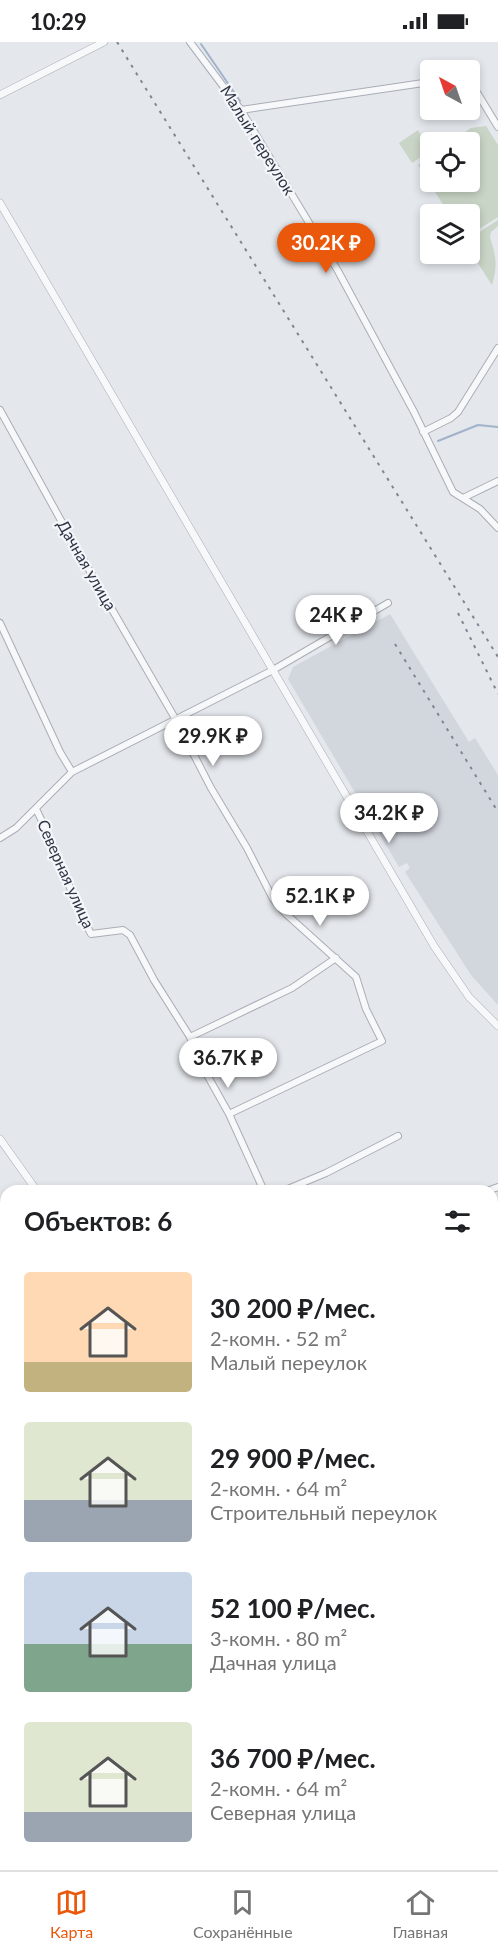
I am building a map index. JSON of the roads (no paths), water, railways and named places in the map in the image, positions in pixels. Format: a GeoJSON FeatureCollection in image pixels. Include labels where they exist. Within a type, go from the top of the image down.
{"type":"FeatureCollection","features":[{"type":"Feature","properties":{"kind":"street"},"geometry":{"type":"LineString","coordinates":[[0,95],[104,42]]}},
{"type":"Feature","properties":{"kind":"street","name":"Малый переулок"},"geometry":{"type":"LineString","coordinates":[[190,42],[241,110],[338,271],[453,492],[480,509],[498,528]]}},
{"type":"Feature","properties":{"kind":"street"},"geometry":{"type":"LineString","coordinates":[[241,110],[420,83]]}},
{"type":"Feature","properties":{"kind":"street"},"geometry":{"type":"LineString","coordinates":[[480,97],[498,127]]}},
{"type":"Feature","properties":{"kind":"street"},"geometry":{"type":"LineString","coordinates":[[0,202],[449,969],[469,997],[498,1026]]}},
{"type":"Feature","properties":{"kind":"street"},"geometry":{"type":"LineString","coordinates":[[423,432],[458,412],[498,348]]}},
{"type":"Feature","properties":{"kind":"street","name":"Дачная улица"},"geometry":{"type":"LineString","coordinates":[[0,410],[176,720],[273,898],[285,913],[336,958]]}},
{"type":"Feature","properties":{"kind":"street"},"geometry":{"type":"LineString","coordinates":[[463,498],[498,481]]}},
{"type":"Feature","properties":{"kind":"street"},"geometry":{"type":"LineString","coordinates":[[0,838],[16,828],[72,772],[273,670],[388,603]]}},
{"type":"Feature","properties":{"kind":"street"},"geometry":{"type":"LineString","coordinates":[[0,623],[60,752],[72,772]]}},
{"type":"Feature","properties":{"kind":"street","name":"Северная улица"},"geometry":{"type":"LineString","coordinates":[[36,809],[91,934],[123,930],[130,935],[154,980],[190,1037],[196,1054],[229,1114],[261,1185]]}},
{"type":"Feature","properties":{"kind":"street"},"geometry":{"type":"LineString","coordinates":[[190,1037],[292,988],[336,958],[356,977],[366,1009],[382,1041],[229,1114]]}},
{"type":"Feature","properties":{"kind":"street"},"geometry":{"type":"LineString","coordinates":[[297,1185],[398,1136]]}},
{"type":"Feature","properties":{"kind":"street"},"geometry":{"type":"LineString","coordinates":[[0,1139],[33,1185]]}},
{"type":"Feature","properties":{"kind":"waterway"},"geometry":{"type":"LineString","coordinates":[[201,44],[240,101]]}},
{"type":"Feature","properties":{"kind":"waterway"},"geometry":{"type":"LineString","coordinates":[[438,441],[478,425],[498,427]]}},
{"type":"Feature","properties":{"kind":"railway"},"geometry":{"type":"LineString","coordinates":[[117,42],[498,657]]}},
{"type":"Feature","properties":{"kind":"railway"},"geometry":{"type":"LineString","coordinates":[[458,613],[498,694]]}},
{"type":"Feature","properties":{"kind":"railway"},"geometry":{"type":"LineString","coordinates":[[395,644],[498,812]]}}]}
